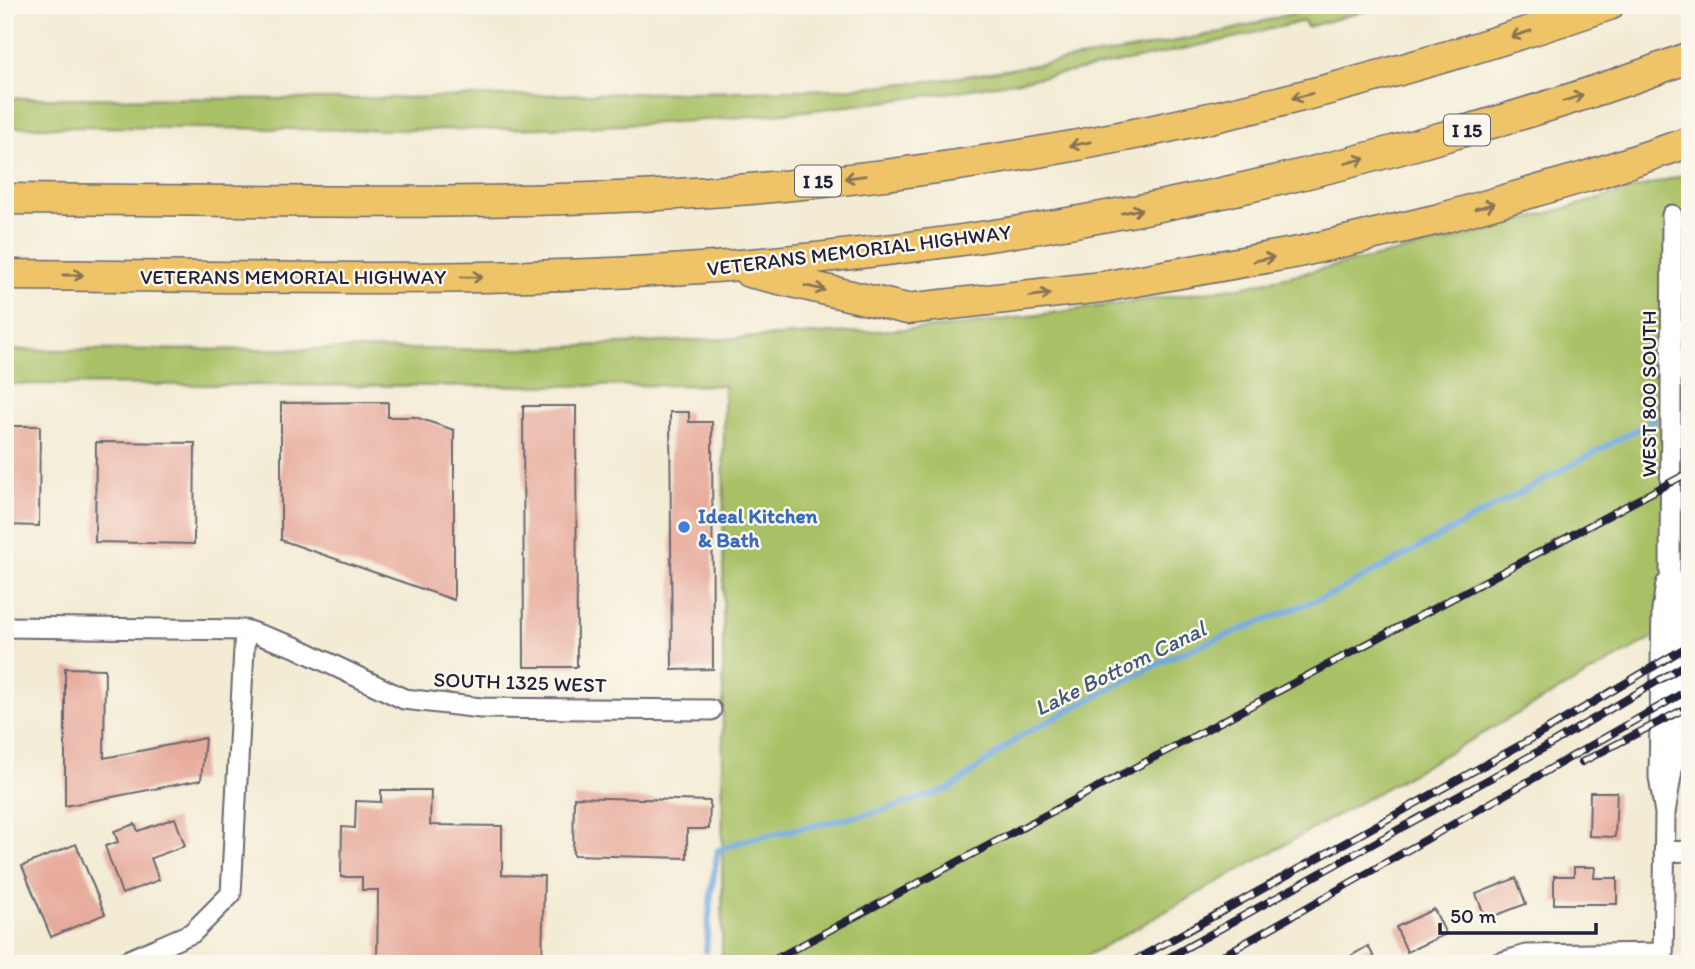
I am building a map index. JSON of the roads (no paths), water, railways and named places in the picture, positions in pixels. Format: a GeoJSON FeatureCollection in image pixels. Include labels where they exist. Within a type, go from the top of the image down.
{"type":"FeatureCollection","features":[{"type":"Feature","properties":{"kind":"highway","name":"I 15"},"geometry":{"type":"LineString","coordinates":[[5,199],[544,200],[728,190],[904,171],[1068,146],[1232,113],[1436,60],[1609,5]]}},
{"type":"Feature","properties":{"kind":"highway","name":"VETERANS MEMORIAL HIGHWAY"},"geometry":{"type":"LineString","coordinates":[[5,275],[524,276],[725,267],[821,257],[1021,231],[1241,189],[1324,170],[1489,124],[1607,87],[1690,57]]}},
{"type":"Feature","properties":{"kind":"highway"},"geometry":{"type":"LineString","coordinates":[[725,267],[907,309],[1089,289],[1236,265],[1428,222],[1588,176],[1690,142]]}},
{"type":"Feature","properties":{"kind":"street","name":"WEST 800 SOUTH"},"geometry":{"type":"LineString","coordinates":[[1663,958],[1665,813],[1659,777],[1663,600],[1670,572],[1672,215]]}},
{"type":"Feature","properties":{"kind":"street","name":"SOUTH 1325 WEST"},"geometry":{"type":"LineString","coordinates":[[5,627],[245,630],[295,647],[404,699],[481,708],[711,709]]}},
{"type":"Feature","properties":{"kind":"street"},"geometry":{"type":"LineString","coordinates":[[120,964],[192,933],[231,894],[245,630]]}},
{"type":"Feature","properties":{"kind":"street"},"geometry":{"type":"LineString","coordinates":[[1664,852],[1690,851]]}},
{"type":"Feature","properties":{"kind":"street"},"geometry":{"type":"LineString","coordinates":[[1496,964],[1526,955],[1663,958]]}},
{"type":"Feature","properties":{"kind":"waterway","name":"Lake Bottom Canal"},"geometry":{"type":"LineString","coordinates":[[1685,394],[1690,389]]}},
{"type":"Feature","properties":{"kind":"waterway","name":"Lake Bottom Canal"},"geometry":{"type":"LineString","coordinates":[[706,951],[718,850],[747,840],[881,811],[950,789],[1022,735],[1171,657],[1337,592],[1656,419]]}},
{"type":"Feature","properties":{"kind":"railway"},"geometry":{"type":"LineString","coordinates":[[766,964],[1690,472]]}},
{"type":"Feature","properties":{"kind":"railway"},"geometry":{"type":"LineString","coordinates":[[1128,964],[1531,739],[1690,645]]}},
{"type":"Feature","properties":{"kind":"railway"},"geometry":{"type":"LineString","coordinates":[[1157,964],[1532,755],[1690,662]]}},
{"type":"Feature","properties":{"kind":"railway"},"geometry":{"type":"LineString","coordinates":[[1208,964],[1690,689]]}},
{"type":"Feature","properties":{"kind":"railway"},"geometry":{"type":"LineString","coordinates":[[1582,762],[1690,706]]}},
{"type":"Feature","properties":{"kind":"place","name":"Ideal Kitchen & Bath"},"geometry":{"type":"Point","coordinates":[684,527]}}]}
